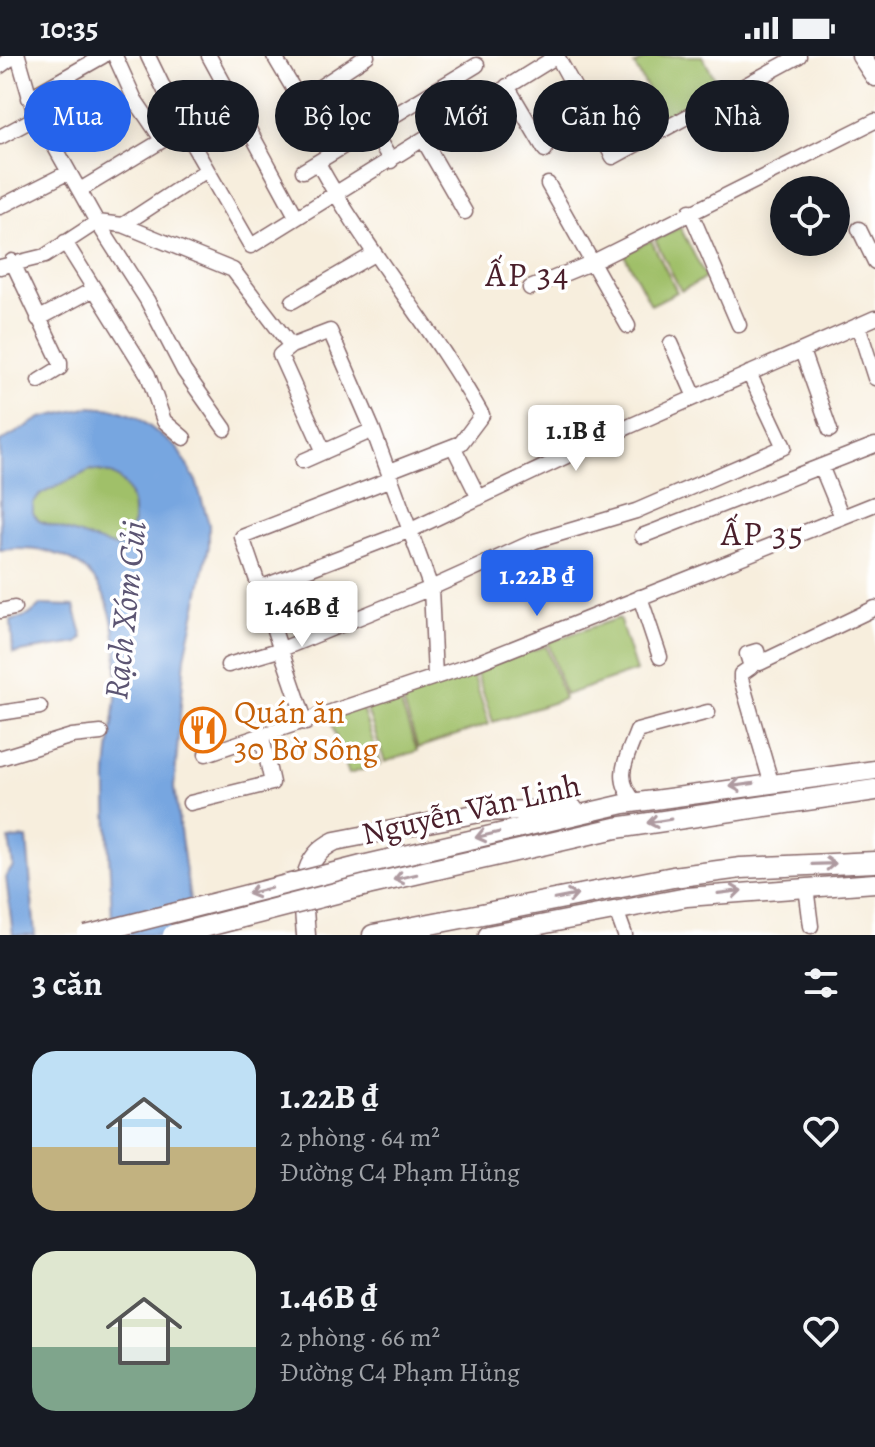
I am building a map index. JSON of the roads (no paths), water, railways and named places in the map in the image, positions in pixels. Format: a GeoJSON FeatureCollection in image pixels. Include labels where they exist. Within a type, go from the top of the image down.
{"type":"FeatureCollection","features":[{"type":"Feature","properties":{"kind":"highway","name":"Nguyễn Văn Linh"},"geometry":{"type":"LineString","coordinates":[[173,935],[367,885],[616,828],[875,790]]}},
{"type":"Feature","properties":{"kind":"highway"},"geometry":{"type":"LineString","coordinates":[[377,934],[673,877],[755,867],[875,862]]}},
{"type":"Feature","properties":{"kind":"main road"},"geometry":{"type":"LineString","coordinates":[[861,56],[875,77]]}},
{"type":"Feature","properties":{"kind":"main road","name":"Nguyễn Văn Linh"},"geometry":{"type":"LineString","coordinates":[[86,935],[596,810],[771,782],[875,770]]}},
{"type":"Feature","properties":{"kind":"main road"},"geometry":{"type":"LineString","coordinates":[[306,935],[304,890],[307,865],[313,855],[335,841],[485,812],[561,807],[596,810]]}},
{"type":"Feature","properties":{"kind":"main road"},"geometry":{"type":"LineString","coordinates":[[488,935],[540,929],[616,910],[701,895],[875,883]]}},
{"type":"Feature","properties":{"kind":"street"},"geometry":{"type":"LineString","coordinates":[[0,66],[16,56],[24,82]]}},
{"type":"Feature","properties":{"kind":"street"},"geometry":{"type":"LineString","coordinates":[[61,80],[103,56]]}},
{"type":"Feature","properties":{"kind":"street"},"geometry":{"type":"LineString","coordinates":[[115,56],[135,100],[147,118]]}},
{"type":"Feature","properties":{"kind":"street"},"geometry":{"type":"LineString","coordinates":[[148,56],[160,80]]}},
{"type":"Feature","properties":{"kind":"street"},"geometry":{"type":"LineString","coordinates":[[209,56],[296,216]]}},
{"type":"Feature","properties":{"kind":"street"},"geometry":{"type":"LineString","coordinates":[[274,56],[300,100],[367,56]]}},
{"type":"Feature","properties":{"kind":"street"},"geometry":{"type":"LineString","coordinates":[[517,80],[557,56],[613,157],[799,56]]}},
{"type":"Feature","properties":{"kind":"street"},"geometry":{"type":"LineString","coordinates":[[453,80],[477,65]]}},
{"type":"Feature","properties":{"kind":"street"},"geometry":{"type":"LineString","coordinates":[[131,102],[135,100]]}},
{"type":"Feature","properties":{"kind":"street"},"geometry":{"type":"LineString","coordinates":[[517,103],[533,130]]}},
{"type":"Feature","properties":{"kind":"street"},"geometry":{"type":"LineString","coordinates":[[530,288],[593,262],[875,121]]}},
{"type":"Feature","properties":{"kind":"street"},"geometry":{"type":"LineString","coordinates":[[0,137],[24,124]]}},
{"type":"Feature","properties":{"kind":"street"},"geometry":{"type":"LineString","coordinates":[[197,152],[251,246],[415,146]]}},
{"type":"Feature","properties":{"kind":"street"},"geometry":{"type":"LineString","coordinates":[[80,190],[147,147]]}},
{"type":"Feature","properties":{"kind":"street"},"geometry":{"type":"LineString","coordinates":[[58,152],[97,222],[147,300],[184,371],[225,429]]}},
{"type":"Feature","properties":{"kind":"street"},"geometry":{"type":"LineString","coordinates":[[303,171],[336,152]]}},
{"type":"Feature","properties":{"kind":"street"},"geometry":{"type":"LineString","coordinates":[[386,152],[391,161]]}},
{"type":"Feature","properties":{"kind":"street"},"geometry":{"type":"LineString","coordinates":[[430,152],[465,212]]}},
{"type":"Feature","properties":{"kind":"street"},"geometry":{"type":"LineString","coordinates":[[306,723],[262,587],[242,537],[453,446],[466,438],[482,415],[435,336],[374,254],[318,163]]}},
{"type":"Feature","properties":{"kind":"street"},"geometry":{"type":"LineString","coordinates":[[123,225],[207,170]]}},
{"type":"Feature","properties":{"kind":"street"},"geometry":{"type":"LineString","coordinates":[[0,207],[69,172]]}},
{"type":"Feature","properties":{"kind":"street"},"geometry":{"type":"LineString","coordinates":[[548,184],[628,326]]}},
{"type":"Feature","properties":{"kind":"street"},"geometry":{"type":"LineString","coordinates":[[690,211],[739,325]]}},
{"type":"Feature","properties":{"kind":"street"},"geometry":{"type":"LineString","coordinates":[[39,381],[60,365],[10,267],[45,256],[97,222],[123,225],[233,270],[291,346]]}},
{"type":"Feature","properties":{"kind":"street"},"geometry":{"type":"LineString","coordinates":[[859,229],[875,262]]}},
{"type":"Feature","properties":{"kind":"street"},"geometry":{"type":"LineString","coordinates":[[65,242],[148,375],[164,421],[184,438]]}},
{"type":"Feature","properties":{"kind":"street"},"geometry":{"type":"LineString","coordinates":[[293,301],[374,254]]}},
{"type":"Feature","properties":{"kind":"street"},"geometry":{"type":"LineString","coordinates":[[38,319],[94,289]]}},
{"type":"Feature","properties":{"kind":"street"},"geometry":{"type":"LineString","coordinates":[[262,587],[411,530],[695,397],[875,318]]}},
{"type":"Feature","properties":{"kind":"street"},"geometry":{"type":"LineString","coordinates":[[858,325],[875,378]]}},
{"type":"Feature","properties":{"kind":"street"},"geometry":{"type":"LineString","coordinates":[[324,452],[281,364],[280,355],[291,346],[330,331],[373,430],[431,588],[435,677]]}},
{"type":"Feature","properties":{"kind":"street"},"geometry":{"type":"LineString","coordinates":[[671,343],[695,397]]}},
{"type":"Feature","properties":{"kind":"street"},"geometry":{"type":"LineString","coordinates":[[802,351],[830,430]]}},
{"type":"Feature","properties":{"kind":"street"},"geometry":{"type":"LineString","coordinates":[[228,665],[282,649],[535,541],[636,511],[784,447],[749,373]]}},
{"type":"Feature","properties":{"kind":"street"},"geometry":{"type":"LineString","coordinates":[[303,461],[373,430]]}},
{"type":"Feature","properties":{"kind":"street"},"geometry":{"type":"LineString","coordinates":[[642,536],[875,445]]}},
{"type":"Feature","properties":{"kind":"street"},"geometry":{"type":"LineString","coordinates":[[453,446],[479,498]]}},
{"type":"Feature","properties":{"kind":"street"},"geometry":{"type":"LineString","coordinates":[[821,466],[842,517]]}},
{"type":"Feature","properties":{"kind":"street"},"geometry":{"type":"LineString","coordinates":[[206,754],[306,723],[435,677],[875,504]]}},
{"type":"Feature","properties":{"kind":"street"},"geometry":{"type":"LineString","coordinates":[[640,597],[660,657]]}},
{"type":"Feature","properties":{"kind":"street"},"geometry":{"type":"LineString","coordinates":[[771,782],[741,679],[741,674],[751,667],[747,654],[757,651],[760,663],[875,608]]}},
{"type":"Feature","properties":{"kind":"street"},"geometry":{"type":"LineString","coordinates":[[0,713],[40,707]]}},
{"type":"Feature","properties":{"kind":"street"},"geometry":{"type":"LineString","coordinates":[[636,802],[624,790],[620,777],[637,731],[708,712]]}},
{"type":"Feature","properties":{"kind":"street"},"geometry":{"type":"LineString","coordinates":[[0,758],[72,736],[101,733]]}},
{"type":"Feature","properties":{"kind":"street"},"geometry":{"type":"LineString","coordinates":[[190,803],[272,783],[262,737]]}},
{"type":"Feature","properties":{"kind":"street"},"geometry":{"type":"LineString","coordinates":[[806,887],[811,926]]}},
{"type":"Feature","properties":{"kind":"street"},"geometry":{"type":"LineString","coordinates":[[616,910],[625,935]]}},
{"type":"Feature","properties":{"kind":"water","name":"Rạch Xóm Củi"},"geometry":{"type":"Polygon","coordinates":[[[91,407],[115,409],[137,417],[177,448],[196,481],[209,524],[209,546],[185,657],[174,788],[195,935],[112,935],[107,796],[117,691],[113,622],[94,579],[78,564],[58,554],[32,549],[0,550],[0,442],[41,418],[91,407]],[[90,470],[41,494],[33,503],[33,513],[39,521],[118,548],[130,535],[133,516],[130,495],[117,477],[90,470]]]}},
{"type":"Feature","properties":{"kind":"water"},"geometry":{"type":"Polygon","coordinates":[[[41,605],[74,606],[83,638],[78,643],[13,653],[11,621],[29,615],[41,605]]]}},
{"type":"Feature","properties":{"kind":"water"},"geometry":{"type":"Polygon","coordinates":[[[27,838],[35,935],[13,935],[6,877],[13,866],[9,839],[27,838]]]}},
{"type":"Feature","properties":{"kind":"place","name":"Quán ăn 30 Bờ Sông"},"geometry":{"type":"Point","coordinates":[203,730]}},
{"type":"Feature","properties":{"kind":"district","name":"ẤP 34"},"geometry":{"type":"Point","coordinates":[528,274]}},
{"type":"Feature","properties":{"kind":"district","name":"ẤP 35"},"geometry":{"type":"Point","coordinates":[763,533]}}]}
